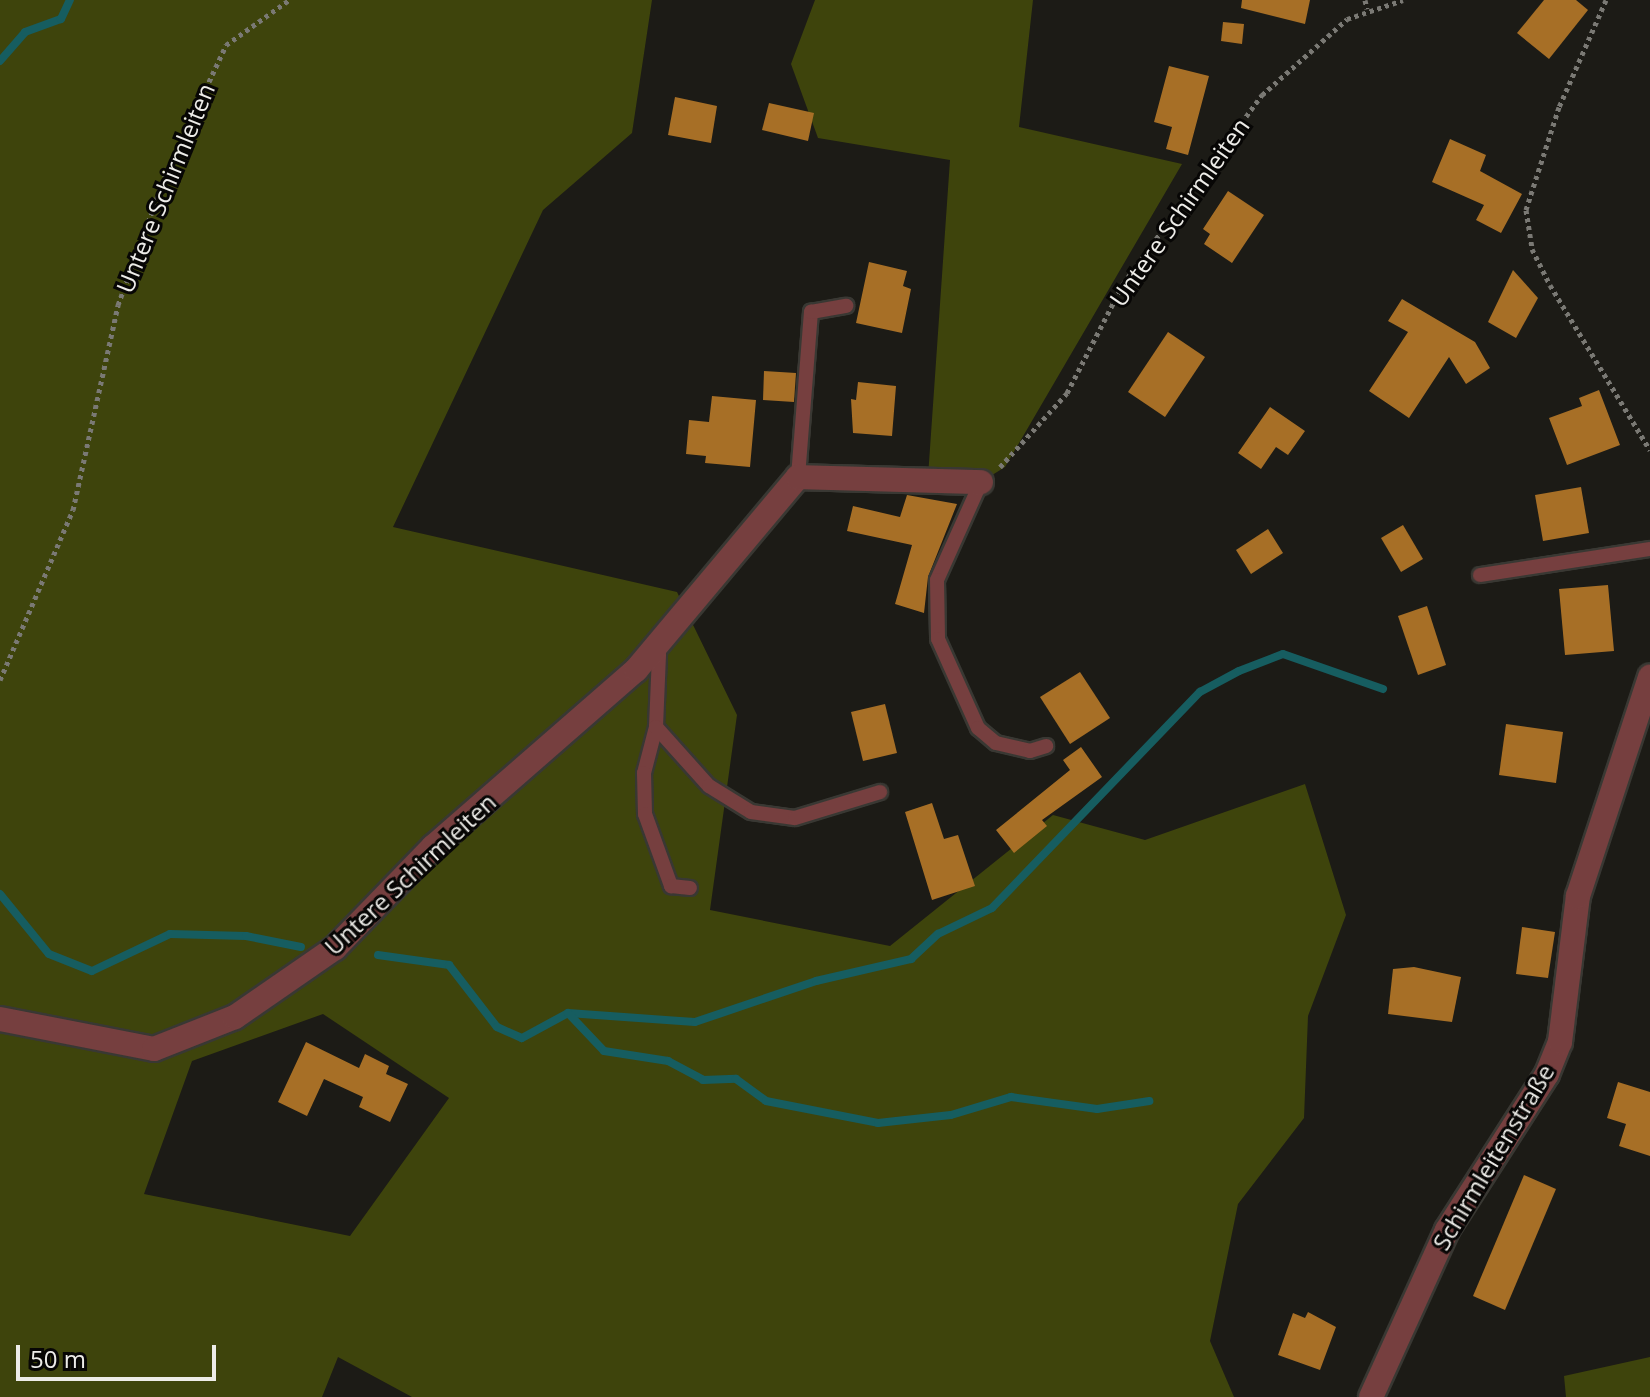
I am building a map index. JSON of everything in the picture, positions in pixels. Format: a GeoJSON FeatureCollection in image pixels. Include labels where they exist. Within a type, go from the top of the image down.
{"type":"FeatureCollection","features":[{"type":"Feature","properties":{"kind":"street"},"geometry":{"type":"LineString","coordinates":[[798,477],[981,482]]}},
{"type":"Feature","properties":{"kind":"street","name":"Untere Schirmleiten"},"geometry":{"type":"LineString","coordinates":[[0,1019],[154,1049],[235,1017],[335,948],[433,847],[651,653],[798,477]]}},
{"type":"Feature","properties":{"kind":"street","name":"Schirmleitenstraße"},"geometry":{"type":"LineString","coordinates":[[1371,1397],[1441,1242],[1547,1074],[1560,1042],[1578,896],[1650,677]]}},
{"type":"Feature","properties":{"kind":"lane"},"geometry":{"type":"LineString","coordinates":[[798,477],[811,312],[846,306]]}},
{"type":"Feature","properties":{"kind":"lane"},"geometry":{"type":"LineString","coordinates":[[981,482],[937,580],[938,639],[978,728],[996,743],[1030,751],[1046,746]]}},
{"type":"Feature","properties":{"kind":"lane"},"geometry":{"type":"LineString","coordinates":[[1480,575],[1650,549]]}},
{"type":"Feature","properties":{"kind":"lane"},"geometry":{"type":"LineString","coordinates":[[651,653],[659,655],[656,727],[644,773],[645,814],[671,886],[690,888]]}},
{"type":"Feature","properties":{"kind":"lane"},"geometry":{"type":"LineString","coordinates":[[656,727],[709,786],[751,812],[795,818],[880,792]]}},
{"type":"Feature","properties":{"kind":"path","name":"Untere Schirmleiten"},"geometry":{"type":"LineString","coordinates":[[0,680],[73,510],[118,305],[165,176],[226,45],[289,0]]}},
{"type":"Feature","properties":{"kind":"path"},"geometry":{"type":"LineString","coordinates":[[1365,0],[1367,9]]}},
{"type":"Feature","properties":{"kind":"path","name":"Untere Schirmleiten"},"geometry":{"type":"LineString","coordinates":[[981,482],[1018,452],[1067,393],[1123,284],[1262,95],[1328,34],[1367,9],[1403,0]]}},
{"type":"Feature","properties":{"kind":"path"},"geometry":{"type":"LineString","coordinates":[[1606,0],[1531,183],[1526,210],[1532,249],[1550,285],[1650,450]]}},
{"type":"Feature","properties":{"kind":"green space"},"geometry":{"type":"Polygon","coordinates":[[[0,0],[652,0],[632,133],[543,210],[393,527],[677,592],[737,715],[710,910],[890,946],[1053,815],[1145,840],[1305,784],[1346,915],[1308,1016],[1304,1118],[1238,1204],[1210,1341],[1234,1397],[412,1397],[338,1357],[322,1397],[0,1397],[0,0]],[[323,1014],[192,1061],[144,1194],[350,1236],[449,1098],[323,1014]]]}},
{"type":"Feature","properties":{"kind":"green space"},"geometry":{"type":"Polygon","coordinates":[[[815,0],[1033,0],[1019,127],[1182,164],[1005,467],[981,482],[928,477],[950,160],[818,138],[791,64],[815,0]]]}},
{"type":"Feature","properties":{"kind":"green space"},"geometry":{"type":"Polygon","coordinates":[[[1650,1357],[1650,1397],[1566,1397],[1564,1376],[1650,1357]]]}},
{"type":"Feature","properties":{"kind":"building"},"geometry":{"type":"Polygon","coordinates":[[[1242,0],[1310,0],[1305,24],[1241,8],[1242,0]]]}},
{"type":"Feature","properties":{"kind":"building"},"geometry":{"type":"Polygon","coordinates":[[[1544,0],[1576,0],[1588,10],[1549,59],[1517,33],[1544,0]]]}},
{"type":"Feature","properties":{"kind":"building"},"geometry":{"type":"Polygon","coordinates":[[[1223,22],[1244,24],[1242,44],[1221,41],[1223,22]]]}},
{"type":"Feature","properties":{"kind":"building"},"geometry":{"type":"Polygon","coordinates":[[[1169,66],[1209,76],[1188,155],[1166,149],[1172,127],[1154,122],[1169,66]]]}},
{"type":"Feature","properties":{"kind":"building"},"geometry":{"type":"Polygon","coordinates":[[[675,97],[717,106],[711,143],[668,135],[675,97]]]}},
{"type":"Feature","properties":{"kind":"building"},"geometry":{"type":"Polygon","coordinates":[[[769,103],[814,113],[808,141],[762,130],[769,103]]]}},
{"type":"Feature","properties":{"kind":"building"},"geometry":{"type":"Polygon","coordinates":[[[1450,139],[1486,155],[1480,171],[1522,194],[1501,233],[1476,220],[1484,205],[1432,182],[1450,139]]]}},
{"type":"Feature","properties":{"kind":"building"},"geometry":{"type":"Polygon","coordinates":[[[1228,191],[1264,215],[1232,263],[1204,244],[1210,234],[1203,229],[1228,191]]]}},
{"type":"Feature","properties":{"kind":"building"},"geometry":{"type":"Polygon","coordinates":[[[869,262],[907,271],[903,286],[911,289],[902,333],[856,323],[869,262]]]}},
{"type":"Feature","properties":{"kind":"building"},"geometry":{"type":"Polygon","coordinates":[[[1513,270],[1538,298],[1516,338],[1488,322],[1513,270]]]}},
{"type":"Feature","properties":{"kind":"building"},"geometry":{"type":"Polygon","coordinates":[[[1402,299],[1475,342],[1490,368],[1466,384],[1449,357],[1409,418],[1369,391],[1408,332],[1388,321],[1402,299]]]}},
{"type":"Feature","properties":{"kind":"building"},"geometry":{"type":"Polygon","coordinates":[[[1168,332],[1205,357],[1165,417],[1128,392],[1168,332]]]}},
{"type":"Feature","properties":{"kind":"building"},"geometry":{"type":"Polygon","coordinates":[[[764,371],[796,373],[794,402],[763,400],[764,371]]]}},
{"type":"Feature","properties":{"kind":"building"},"geometry":{"type":"Polygon","coordinates":[[[858,382],[896,386],[892,436],[853,433],[851,399],[856,400],[858,382]]]}},
{"type":"Feature","properties":{"kind":"building"},"geometry":{"type":"Polygon","coordinates":[[[1599,390],[1620,445],[1567,465],[1549,418],[1582,406],[1579,398],[1599,390]]]}},
{"type":"Feature","properties":{"kind":"building"},"geometry":{"type":"Polygon","coordinates":[[[712,396],[756,400],[750,467],[705,463],[706,456],[686,454],[689,420],[709,422],[712,396]]]}},
{"type":"Feature","properties":{"kind":"building"},"geometry":{"type":"Polygon","coordinates":[[[1270,407],[1305,431],[1288,455],[1276,447],[1261,469],[1238,453],[1270,407]]]}},
{"type":"Feature","properties":{"kind":"building"},"geometry":{"type":"Polygon","coordinates":[[[1581,487],[1589,533],[1543,541],[1535,495],[1581,487]]]}},
{"type":"Feature","properties":{"kind":"building"},"geometry":{"type":"Polygon","coordinates":[[[907,495],[957,504],[928,577],[924,613],[895,604],[912,545],[847,531],[853,506],[900,517],[907,495]]]}},
{"type":"Feature","properties":{"kind":"building"},"geometry":{"type":"Polygon","coordinates":[[[1403,525],[1423,559],[1401,572],[1381,538],[1403,525]]]}},
{"type":"Feature","properties":{"kind":"building"},"geometry":{"type":"Polygon","coordinates":[[[1268,529],[1283,553],[1251,574],[1236,550],[1268,529]]]}},
{"type":"Feature","properties":{"kind":"building"},"geometry":{"type":"Polygon","coordinates":[[[1608,585],[1614,651],[1565,655],[1559,589],[1608,585]]]}},
{"type":"Feature","properties":{"kind":"building"},"geometry":{"type":"Polygon","coordinates":[[[1427,606],[1446,665],[1418,675],[1398,616],[1427,606]]]}},
{"type":"Feature","properties":{"kind":"building"},"geometry":{"type":"Polygon","coordinates":[[[1080,672],[1110,718],[1070,744],[1040,697],[1080,672]]]}},
{"type":"Feature","properties":{"kind":"building"},"geometry":{"type":"Polygon","coordinates":[[[885,704],[897,753],[863,761],[851,712],[885,704]]]}},
{"type":"Feature","properties":{"kind":"building"},"geometry":{"type":"Polygon","coordinates":[[[1506,724],[1563,732],[1556,783],[1499,775],[1506,724]]]}},
{"type":"Feature","properties":{"kind":"building"},"geometry":{"type":"Polygon","coordinates":[[[1081,747],[1102,777],[1042,820],[1047,826],[1014,853],[996,830],[1070,770],[1063,760],[1081,747]]]}},
{"type":"Feature","properties":{"kind":"building"},"geometry":{"type":"Polygon","coordinates":[[[932,803],[944,839],[958,835],[975,886],[932,900],[905,812],[932,803]]]}},
{"type":"Feature","properties":{"kind":"building"},"geometry":{"type":"Polygon","coordinates":[[[1522,927],[1555,932],[1548,978],[1516,974],[1522,927]]]}},
{"type":"Feature","properties":{"kind":"building"},"geometry":{"type":"Polygon","coordinates":[[[1414,967],[1461,977],[1452,1022],[1388,1014],[1393,969],[1414,967]]]}},
{"type":"Feature","properties":{"kind":"building"},"geometry":{"type":"Polygon","coordinates":[[[306,1042],[359,1068],[365,1054],[389,1066],[386,1074],[408,1084],[390,1122],[359,1107],[363,1097],[324,1079],[307,1116],[278,1102],[306,1042]]]}},
{"type":"Feature","properties":{"kind":"building"},"geometry":{"type":"Polygon","coordinates":[[[1618,1082],[1650,1092],[1650,1156],[1619,1146],[1626,1124],[1607,1118],[1618,1082]]]}},
{"type":"Feature","properties":{"kind":"building"},"geometry":{"type":"Polygon","coordinates":[[[1524,1175],[1556,1189],[1505,1310],[1473,1296],[1524,1175]]]}},
{"type":"Feature","properties":{"kind":"building"},"geometry":{"type":"Polygon","coordinates":[[[1308,1312],[1336,1327],[1320,1370],[1278,1355],[1293,1313],[1305,1318],[1308,1312]]]}},
{"type":"Feature","properties":{"kind":"waterway"},"geometry":{"type":"LineString","coordinates":[[0,61],[25,32],[61,19],[70,0]]}},
{"type":"Feature","properties":{"kind":"waterway"},"geometry":{"type":"LineString","coordinates":[[378,955],[449,965],[497,1027],[522,1038],[568,1013],[695,1022],[816,981],[911,959],[938,934],[992,908],[1200,692],[1239,671],[1283,654],[1383,689]]}},
{"type":"Feature","properties":{"kind":"waterway"},"geometry":{"type":"LineString","coordinates":[[0,894],[49,954],[92,971],[170,934],[246,936],[301,947]]}},
{"type":"Feature","properties":{"kind":"waterway"},"geometry":{"type":"LineString","coordinates":[[568,1013],[604,1051],[668,1061],[703,1080],[736,1079],[766,1101],[878,1123],[951,1115],[1011,1097],[1097,1109],[1149,1101]]}}]}
